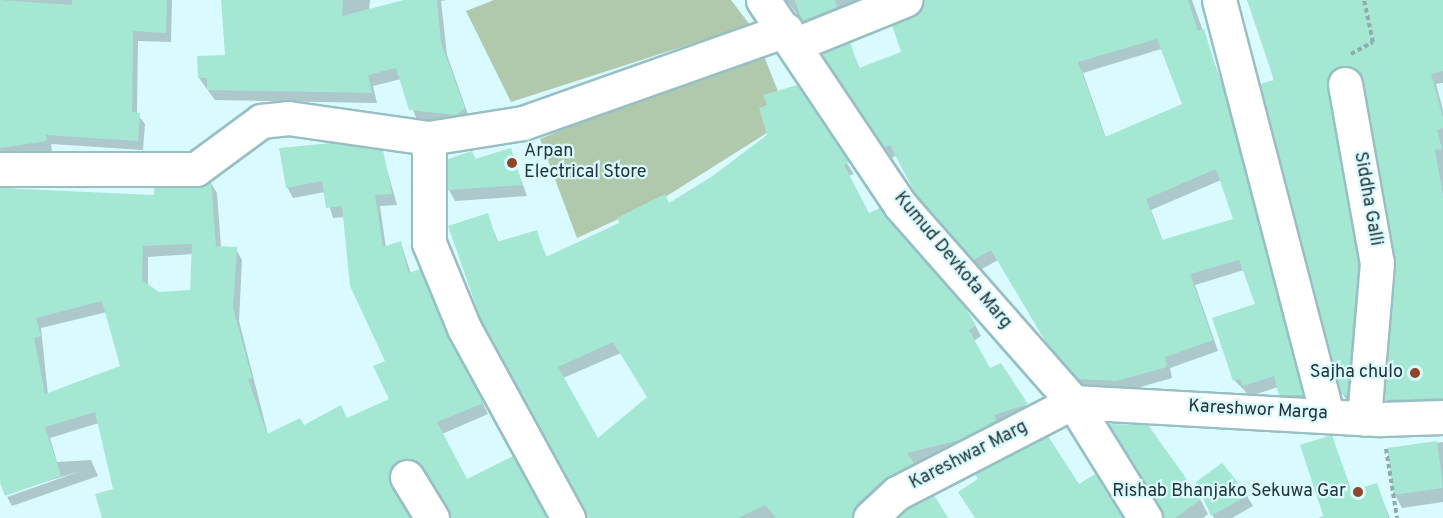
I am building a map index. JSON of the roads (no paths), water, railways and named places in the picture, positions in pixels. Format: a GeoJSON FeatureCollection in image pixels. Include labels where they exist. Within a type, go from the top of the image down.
{"type":"FeatureCollection","features":[{"type":"Feature","properties":{"kind":"street","name":"Kumud Devkota Marg"},"geometry":{"type":"LineString","coordinates":[[764,0],[791,37],[901,206],[1073,402],[1145,518]]}},
{"type":"Feature","properties":{"kind":"street"},"geometry":{"type":"LineString","coordinates":[[0,169],[196,169],[261,120],[288,118],[429,138],[534,120],[905,0]]}},
{"type":"Feature","properties":{"kind":"street"},"geometry":{"type":"LineString","coordinates":[[1219,0],[1327,414]]}},
{"type":"Feature","properties":{"kind":"street","name":"Siddha Galli"},"geometry":{"type":"LineString","coordinates":[[1345,84],[1377,263],[1373,418]]}},
{"type":"Feature","properties":{"kind":"street"},"geometry":{"type":"LineString","coordinates":[[429,138],[429,243],[464,328],[568,518]]}},
{"type":"Feature","properties":{"kind":"street","name":"Kareshwor Marga"},"geometry":{"type":"LineString","coordinates":[[1073,402],[1373,418],[1443,417]]}},
{"type":"Feature","properties":{"kind":"street","name":"Kareshwar Marg"},"geometry":{"type":"LineString","coordinates":[[870,518],[897,493],[1073,402]]}},
{"type":"Feature","properties":{"kind":"street"},"geometry":{"type":"LineString","coordinates":[[407,477],[432,518]]}},
{"type":"Feature","properties":{"kind":"place","name":"Arpan Electrical Store"},"geometry":{"type":"Point","coordinates":[512,163]}},
{"type":"Feature","properties":{"kind":"place","name":"Sajha chulo"},"geometry":{"type":"Point","coordinates":[1415,373]}},
{"type":"Feature","properties":{"kind":"place","name":"Rishab Bhanjako Sekuwa Gar"},"geometry":{"type":"Point","coordinates":[1358,492]}}]}
